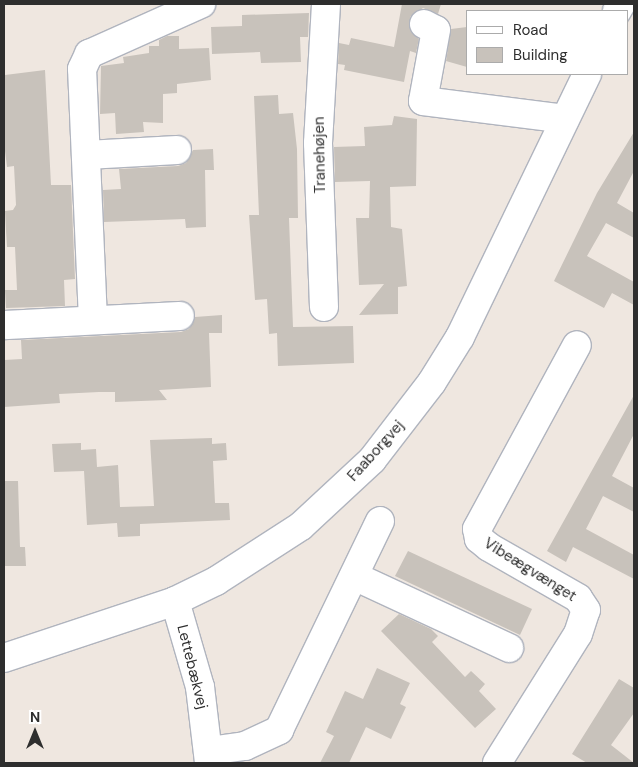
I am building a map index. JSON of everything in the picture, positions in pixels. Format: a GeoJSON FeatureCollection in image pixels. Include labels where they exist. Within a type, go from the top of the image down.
{"type":"FeatureCollection","features":[{"type":"Feature","properties":{"kind":"street"},"geometry":{"type":"LineString","coordinates":[[93,320],[82,69],[89,54],[197,4]]}},
{"type":"Feature","properties":{"kind":"street","name":"Tranehøjen"},"geometry":{"type":"LineString","coordinates":[[324,307],[318,143],[326,4]]}},
{"type":"Feature","properties":{"kind":"street"},"geometry":{"type":"LineString","coordinates":[[424,24],[436,30],[423,101],[565,119]]}},
{"type":"Feature","properties":{"kind":"street","name":"Faaborgvej"},"geometry":{"type":"LineString","coordinates":[[4,658],[175,601],[223,577],[301,526],[372,460],[406,419],[460,337],[587,75]]}},
{"type":"Feature","properties":{"kind":"street"},"geometry":{"type":"LineString","coordinates":[[87,155],[177,150]]}},
{"type":"Feature","properties":{"kind":"street"},"geometry":{"type":"LineString","coordinates":[[6,325],[180,316]]}},
{"type":"Feature","properties":{"kind":"street","name":"Vibeægvænget"},"geometry":{"type":"LineString","coordinates":[[497,763],[578,634],[586,610],[578,598],[489,547],[479,539],[477,529],[577,345]]}},
{"type":"Feature","properties":{"kind":"street"},"geometry":{"type":"LineString","coordinates":[[209,757],[244,746],[279,730],[380,521]]}},
{"type":"Feature","properties":{"kind":"street"},"geometry":{"type":"LineString","coordinates":[[354,576],[509,648]]}},
{"type":"Feature","properties":{"kind":"street","name":"Lettebækvej"},"geometry":{"type":"LineString","coordinates":[[175,601],[200,687],[209,757]]}},
{"type":"Feature","properties":{"kind":"building"},"geometry":{"type":"Polygon","coordinates":[[[402,4],[441,4],[438,14],[423,8],[410,17],[411,32],[419,39],[416,53],[410,51],[404,82],[344,70],[345,65],[338,64],[339,43],[349,45],[351,38],[394,47],[402,4]]]}},
{"type":"Feature","properties":{"kind":"building"},"geometry":{"type":"Polygon","coordinates":[[[309,13],[308,37],[300,37],[301,62],[261,63],[260,52],[212,54],[211,27],[242,26],[242,15],[309,13]]]}},
{"type":"Feature","properties":{"kind":"building"},"geometry":{"type":"Polygon","coordinates":[[[466,27],[466,67],[446,61],[451,29],[466,27]]]}},
{"type":"Feature","properties":{"kind":"building"},"geometry":{"type":"Polygon","coordinates":[[[167,36],[179,36],[179,49],[209,48],[211,80],[177,84],[177,93],[163,94],[163,123],[143,122],[144,132],[116,134],[115,113],[100,114],[101,66],[124,63],[123,57],[149,53],[149,46],[159,46],[159,40],[167,36]]]}},
{"type":"Feature","properties":{"kind":"building"},"geometry":{"type":"Polygon","coordinates":[[[45,70],[51,185],[71,185],[75,279],[64,280],[65,306],[6,308],[5,290],[17,290],[15,247],[7,247],[6,231],[5,211],[13,210],[16,205],[14,166],[7,167],[5,151],[5,75],[45,70]]]}},
{"type":"Feature","properties":{"kind":"building"},"geometry":{"type":"Polygon","coordinates":[[[278,95],[279,114],[293,113],[297,149],[298,218],[289,218],[293,327],[353,326],[354,363],[278,366],[277,333],[269,334],[267,299],[255,300],[249,215],[259,215],[254,96],[278,95]]]}},
{"type":"Feature","properties":{"kind":"building"},"geometry":{"type":"Polygon","coordinates":[[[394,116],[417,119],[416,186],[390,187],[391,227],[402,229],[407,286],[398,287],[398,314],[359,315],[384,284],[359,285],[356,218],[369,218],[370,181],[335,182],[334,147],[365,146],[364,127],[392,125],[394,116]]]}},
{"type":"Feature","properties":{"kind":"building"},"geometry":{"type":"Polygon","coordinates":[[[634,132],[634,171],[617,203],[634,213],[634,238],[606,223],[587,256],[634,282],[634,305],[612,293],[604,308],[554,281],[597,193],[634,132]]]}},
{"type":"Feature","properties":{"kind":"building"},"geometry":{"type":"Polygon","coordinates":[[[213,149],[214,170],[205,170],[206,227],[186,228],[185,219],[104,222],[103,190],[121,189],[119,169],[178,166],[186,163],[193,150],[213,149]]]}},
{"type":"Feature","properties":{"kind":"building"},"geometry":{"type":"Polygon","coordinates":[[[222,315],[222,333],[209,333],[211,387],[159,390],[167,400],[115,402],[115,392],[99,392],[59,394],[60,403],[4,407],[4,360],[22,359],[21,340],[181,332],[189,329],[195,317],[222,315]]]}},
{"type":"Feature","properties":{"kind":"building"},"geometry":{"type":"Polygon","coordinates":[[[634,395],[634,434],[612,476],[634,488],[634,512],[603,496],[586,529],[634,555],[634,579],[573,547],[566,562],[547,551],[634,395]]]}},
{"type":"Feature","properties":{"kind":"building"},"geometry":{"type":"Polygon","coordinates":[[[212,438],[212,444],[226,443],[227,460],[213,461],[215,503],[229,503],[230,520],[140,524],[140,536],[118,537],[117,523],[87,525],[84,471],[54,472],[52,444],[81,443],[81,450],[96,449],[97,467],[118,465],[120,507],[154,506],[150,440],[212,438]]]}},
{"type":"Feature","properties":{"kind":"building"},"geometry":{"type":"Polygon","coordinates":[[[4,481],[18,481],[20,547],[25,547],[26,566],[4,566],[4,481]]]}},
{"type":"Feature","properties":{"kind":"building"},"geometry":{"type":"Polygon","coordinates":[[[408,551],[532,609],[520,635],[395,576],[408,551]]]}},
{"type":"Feature","properties":{"kind":"building"},"geometry":{"type":"Polygon","coordinates":[[[399,614],[431,629],[438,636],[432,642],[465,677],[471,671],[485,684],[479,691],[496,709],[475,728],[381,631],[399,614]]]}},
{"type":"Feature","properties":{"kind":"building"},"geometry":{"type":"Polygon","coordinates":[[[377,668],[410,683],[400,704],[406,707],[391,739],[366,727],[349,763],[320,763],[334,736],[326,732],[345,691],[363,699],[377,668]]]}},
{"type":"Feature","properties":{"kind":"building"},"geometry":{"type":"Polygon","coordinates":[[[619,679],[634,688],[634,713],[611,745],[634,763],[587,763],[572,754],[619,679]]]}}]}
